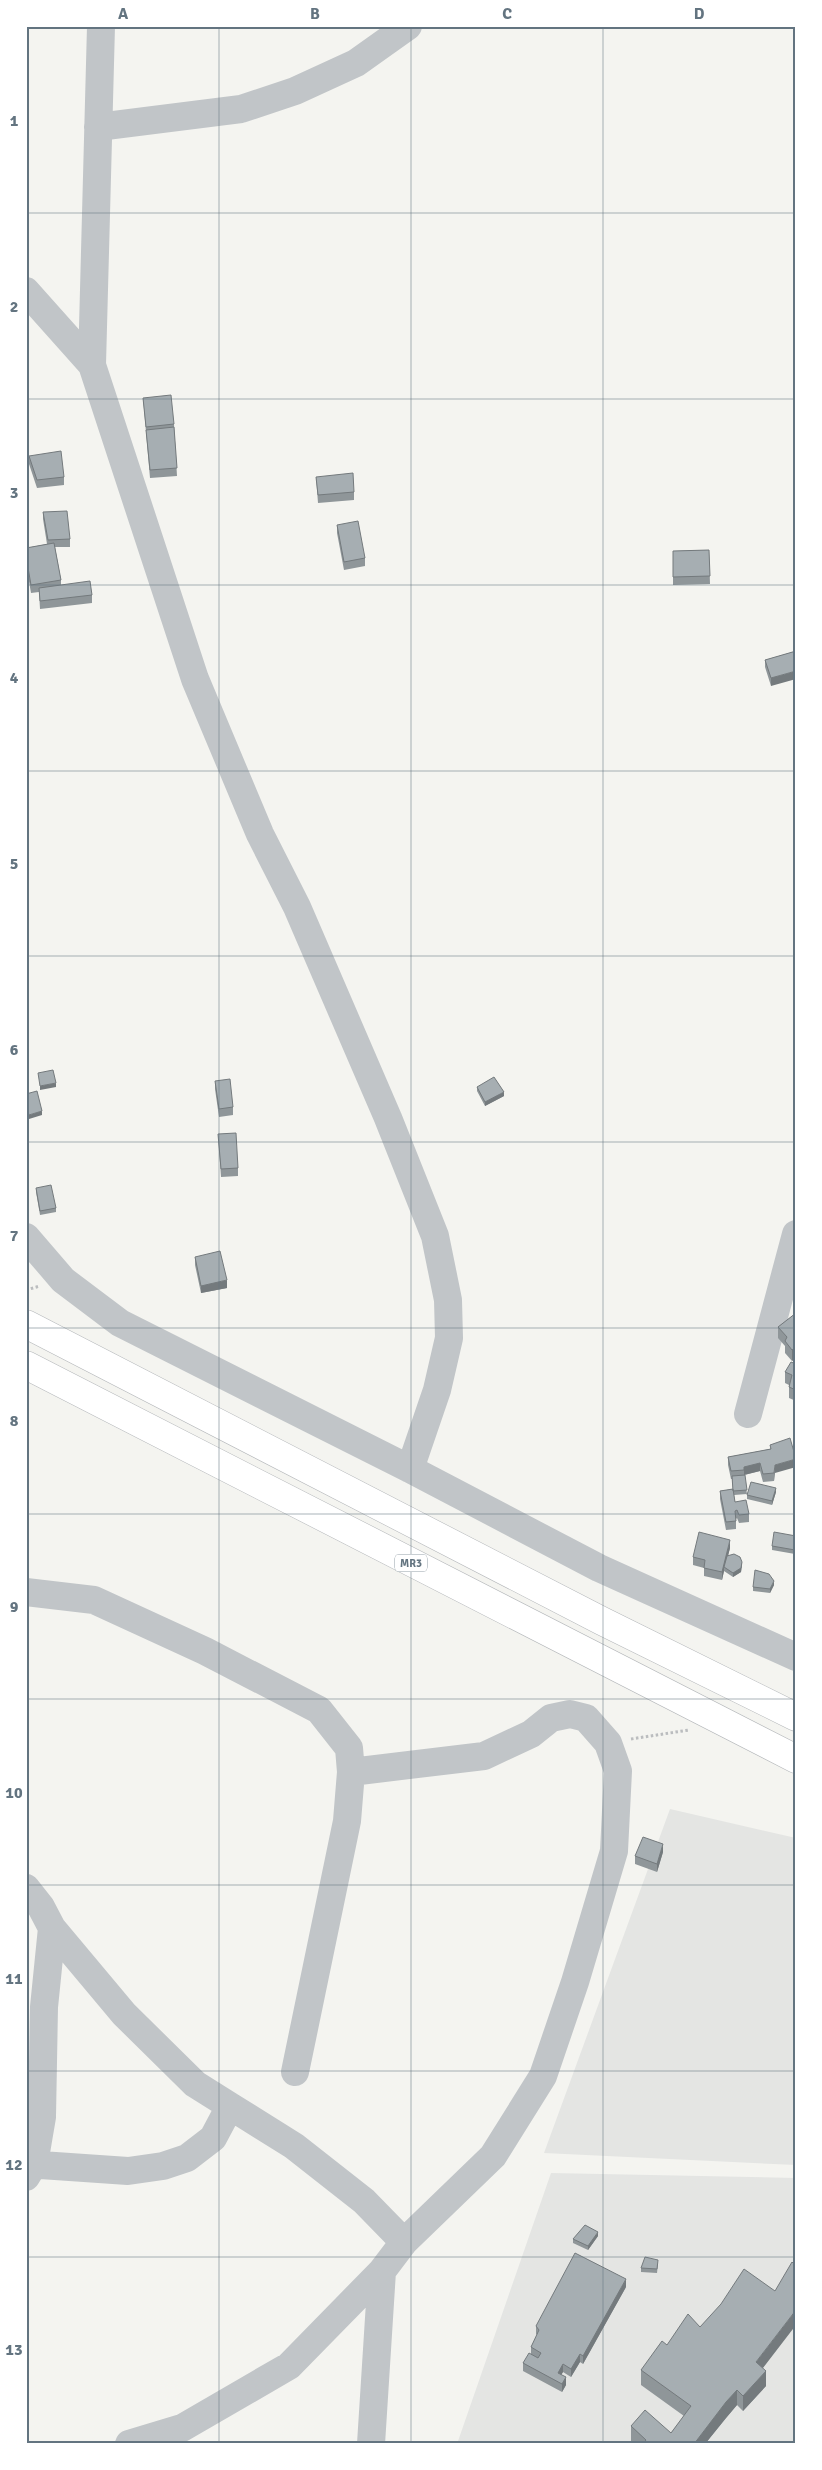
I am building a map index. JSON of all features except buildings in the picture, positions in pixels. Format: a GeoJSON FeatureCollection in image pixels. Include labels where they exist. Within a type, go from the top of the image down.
{"type":"FeatureCollection","features":[{"type":"Feature","properties":{"kind":"highway"},"geometry":{"type":"LineString","coordinates":[[26,1324],[602,1621],[796,1716]]}},
{"type":"Feature","properties":{"kind":"highway","name":"MR3"},"geometry":{"type":"LineString","coordinates":[[26,1365],[796,1759]]}},
{"type":"Feature","properties":{"kind":"street"},"geometry":{"type":"LineString","coordinates":[[101,26],[92,365],[195,678],[260,834],[297,907],[435,1236],[448,1300],[449,1338],[438,1390],[410,1469]]}},
{"type":"Feature","properties":{"kind":"street"},"geometry":{"type":"LineString","coordinates":[[98,127],[241,109],[295,91],[356,63],[408,26]]}},
{"type":"Feature","properties":{"kind":"street"},"geometry":{"type":"LineString","coordinates":[[26,291],[92,365]]}},
{"type":"Feature","properties":{"kind":"street"},"geometry":{"type":"LineString","coordinates":[[748,1414],[796,1234]]}},
{"type":"Feature","properties":{"kind":"street"},"geometry":{"type":"LineString","coordinates":[[26,1237],[63,1280],[120,1323],[410,1469],[599,1568],[796,1657]]}},
{"type":"Feature","properties":{"kind":"street"},"geometry":{"type":"LineString","coordinates":[[26,1592],[94,1600],[205,1651],[319,1710],[349,1748],[351,1772],[347,1821],[295,2072]]}},
{"type":"Feature","properties":{"kind":"street"},"geometry":{"type":"LineString","coordinates":[[129,2444],[182,2428],[289,2366],[382,2271],[404,2242],[494,2156],[544,2076],[614,1851],[618,1771],[608,1743],[586,1718],[570,1714],[551,1718],[532,1734],[484,1756],[351,1772]]}},
{"type":"Feature","properties":{"kind":"street"},"geometry":{"type":"LineString","coordinates":[[26,1888],[41,1907],[52,1928],[132,2021],[195,2084],[294,2146],[364,2201],[404,2242]]}},
{"type":"Feature","properties":{"kind":"street"},"geometry":{"type":"LineString","coordinates":[[52,1928],[44,2007],[42,2117],[29,2168],[128,2171],[163,2166],[187,2158],[213,2138],[230,2106]]}},
{"type":"Feature","properties":{"kind":"street"},"geometry":{"type":"LineString","coordinates":[[371,2444],[382,2271]]}},
{"type":"Feature","properties":{"kind":"path"},"geometry":{"type":"LineString","coordinates":[[608,1743],[726,1724]]}},
{"type":"Feature","properties":{"kind":"shaded area"},"geometry":{"type":"Polygon","coordinates":[[[670,1809],[796,1838],[796,2165],[544,2153],[670,1809]]]}},
{"type":"Feature","properties":{"kind":"shaded area"},"geometry":{"type":"Polygon","coordinates":[[[551,2173],[796,2178],[796,2444],[457,2444],[551,2173]]]}}]}
